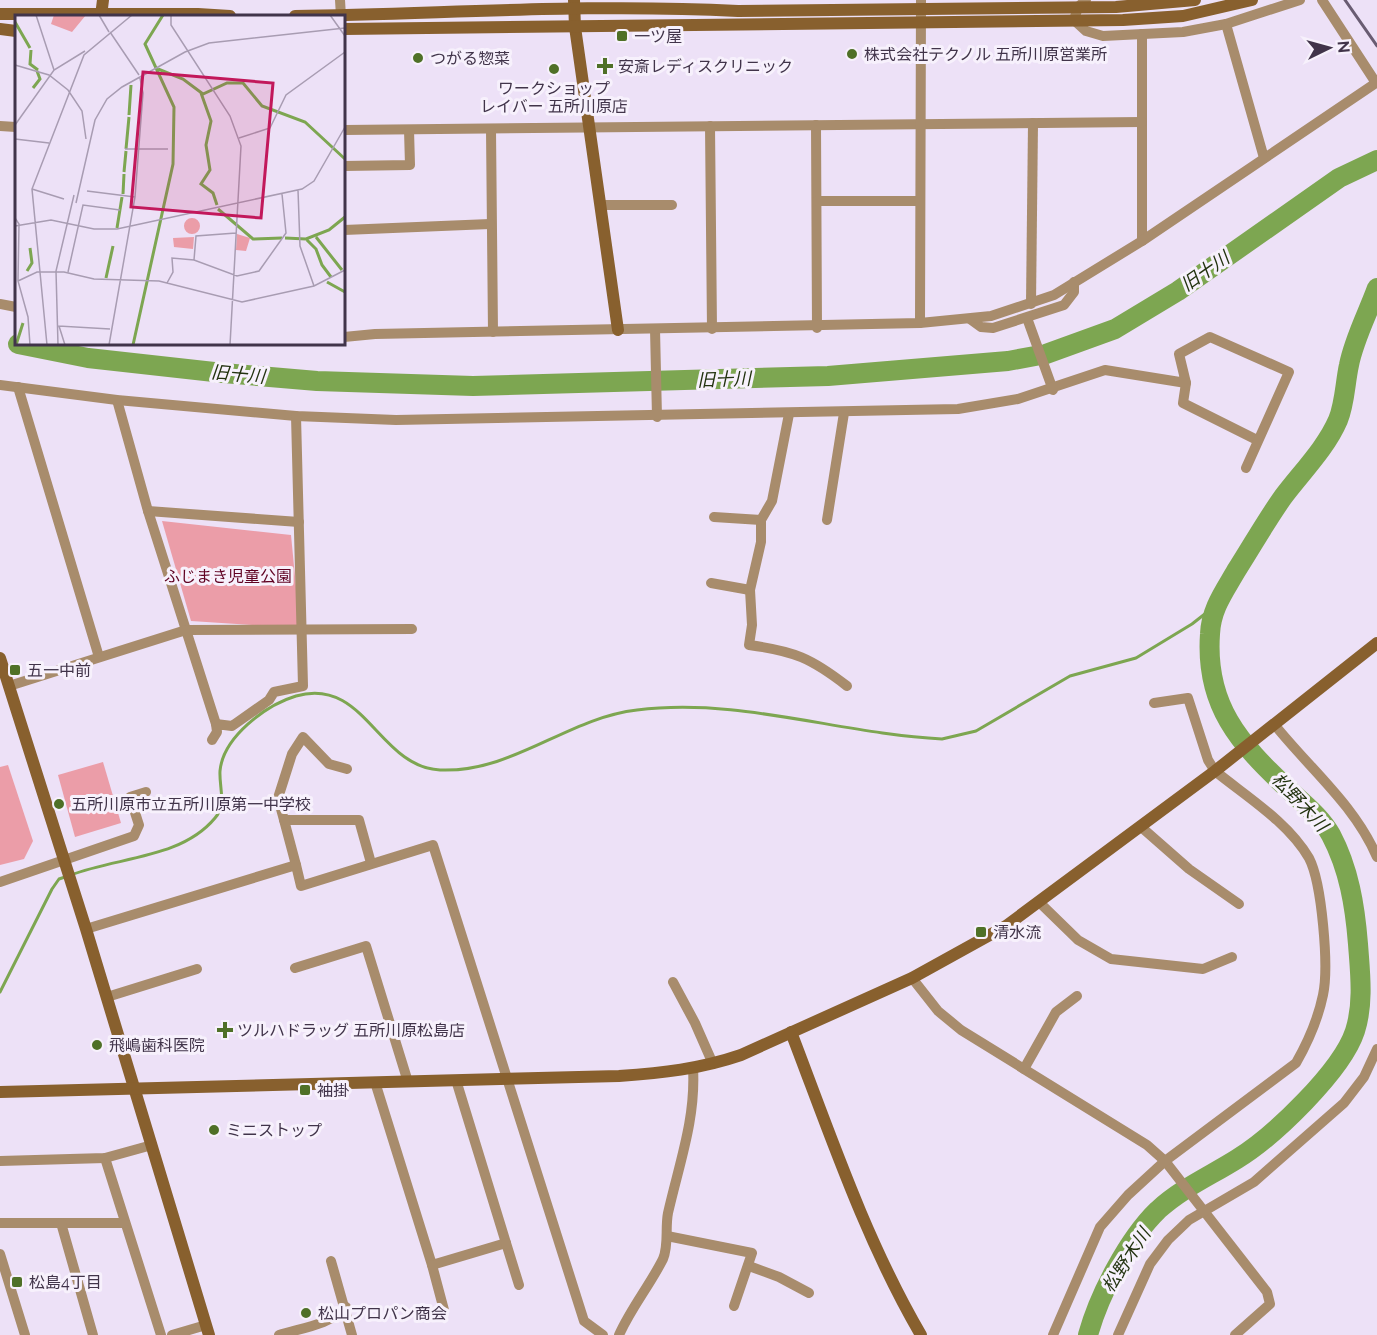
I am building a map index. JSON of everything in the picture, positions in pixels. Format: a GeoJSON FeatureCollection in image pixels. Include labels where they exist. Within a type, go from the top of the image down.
{"type":"FeatureCollection","features":[{"type":"Feature","properties":{"kind":"street"},"geometry":{"type":"LineString","coordinates":[[101,15],[103,0]]}},
{"type":"Feature","properties":{"kind":"street"},"geometry":{"type":"LineString","coordinates":[[345,16],[574,5],[1082,3],[1149,6],[1195,0]]}},
{"type":"Feature","properties":{"kind":"street"},"geometry":{"type":"LineString","coordinates":[[345,28],[575,27],[1162,18],[1209,12],[1252,0]]}},
{"type":"Feature","properties":{"kind":"street"},"geometry":{"type":"LineString","coordinates":[[1074,20],[1086,31],[1103,36],[1184,32],[1226,24],[1300,0]]}},
{"type":"Feature","properties":{"kind":"street"},"geometry":{"type":"LineString","coordinates":[[345,337],[493,332],[817,328],[970,319],[992,316],[1031,304],[1054,295],[1142,241],[1376,83],[1322,0]]}},
{"type":"Feature","properties":{"kind":"street"},"geometry":{"type":"LineString","coordinates":[[1074,20],[1082,3]]}},
{"type":"Feature","properties":{"kind":"street"},"geometry":{"type":"LineString","coordinates":[[920,323],[921,4]]}},
{"type":"Feature","properties":{"kind":"street"},"geometry":{"type":"LineString","coordinates":[[574,5],[575,27],[618,330]]}},
{"type":"Feature","properties":{"kind":"street"},"geometry":{"type":"LineString","coordinates":[[0,14],[50,15]]}},
{"type":"Feature","properties":{"kind":"street"},"geometry":{"type":"LineString","coordinates":[[150,15],[214,15]]}},
{"type":"Feature","properties":{"kind":"street"},"geometry":{"type":"LineString","coordinates":[[1226,24],[1264,158]]}},
{"type":"Feature","properties":{"kind":"street"},"geometry":{"type":"LineString","coordinates":[[0,29],[15,31]]}},
{"type":"Feature","properties":{"kind":"street"},"geometry":{"type":"LineString","coordinates":[[1142,34],[1142,241]]}},
{"type":"Feature","properties":{"kind":"street"},"geometry":{"type":"LineString","coordinates":[[345,130],[1142,122]]}},
{"type":"Feature","properties":{"kind":"street"},"geometry":{"type":"LineString","coordinates":[[1031,304],[1033,123]]}},
{"type":"Feature","properties":{"kind":"street"},"geometry":{"type":"LineString","coordinates":[[816,125],[817,328]]}},
{"type":"Feature","properties":{"kind":"street"},"geometry":{"type":"LineString","coordinates":[[0,126],[15,127]]}},
{"type":"Feature","properties":{"kind":"street"},"geometry":{"type":"LineString","coordinates":[[710,126],[711,328]]}},
{"type":"Feature","properties":{"kind":"street"},"geometry":{"type":"LineString","coordinates":[[345,166],[410,165],[409,130]]}},
{"type":"Feature","properties":{"kind":"street"},"geometry":{"type":"LineString","coordinates":[[491,130],[490,224],[493,332]]}},
{"type":"Feature","properties":{"kind":"street"},"geometry":{"type":"LineString","coordinates":[[817,201],[920,201]]}},
{"type":"Feature","properties":{"kind":"street"},"geometry":{"type":"LineString","coordinates":[[601,205],[672,205]]}},
{"type":"Feature","properties":{"kind":"street"},"geometry":{"type":"LineString","coordinates":[[345,230],[490,224]]}},
{"type":"Feature","properties":{"kind":"street"},"geometry":{"type":"LineString","coordinates":[[970,319],[981,327],[993,327],[1028,319],[1064,305],[1074,292],[1074,282]]}},
{"type":"Feature","properties":{"kind":"street"},"geometry":{"type":"LineString","coordinates":[[0,303],[15,307]]}},
{"type":"Feature","properties":{"kind":"street"},"geometry":{"type":"LineString","coordinates":[[1028,319],[1052,387]]}},
{"type":"Feature","properties":{"kind":"street"},"geometry":{"type":"LineString","coordinates":[[655,329],[657,413]]}},
{"type":"Feature","properties":{"kind":"street"},"geometry":{"type":"LineString","coordinates":[[1246,468],[1289,372],[1210,337],[1179,354],[1186,383],[1183,403],[1257,440]]}},
{"type":"Feature","properties":{"kind":"street"},"geometry":{"type":"LineString","coordinates":[[0,385],[117,400],[296,416],[396,420],[657,413],[789,414],[958,409],[1052,387],[1106,370],[1186,383]]}},
{"type":"Feature","properties":{"kind":"street"},"geometry":{"type":"LineString","coordinates":[[18,387],[99,657]]}},
{"type":"Feature","properties":{"kind":"street"},"geometry":{"type":"LineString","coordinates":[[117,400],[148,511],[216,724],[217,732],[213,740]]}},
{"type":"Feature","properties":{"kind":"street"},"geometry":{"type":"LineString","coordinates":[[827,520],[844,413]]}},
{"type":"Feature","properties":{"kind":"street"},"geometry":{"type":"LineString","coordinates":[[789,414],[772,501],[761,520],[761,542],[750,590],[752,625],[749,645],[781,649],[815,661],[847,686]]}},
{"type":"Feature","properties":{"kind":"street"},"geometry":{"type":"LineString","coordinates":[[216,724],[232,726],[269,700],[274,692],[303,686],[296,416]]}},
{"type":"Feature","properties":{"kind":"street"},"geometry":{"type":"LineString","coordinates":[[148,511],[299,522]]}},
{"type":"Feature","properties":{"kind":"street"},"geometry":{"type":"LineString","coordinates":[[714,517],[761,520]]}},
{"type":"Feature","properties":{"kind":"street"},"geometry":{"type":"LineString","coordinates":[[711,583],[750,590]]}},
{"type":"Feature","properties":{"kind":"street"},"geometry":{"type":"LineString","coordinates":[[9,686],[186,630],[412,628]]}},
{"type":"Feature","properties":{"kind":"street"},"geometry":{"type":"LineString","coordinates":[[0,1092],[619,1076],[713,1064],[912,978],[976,944],[1040,903],[1377,643]]}},
{"type":"Feature","properties":{"kind":"street"},"geometry":{"type":"LineString","coordinates":[[0,658],[86,929],[208,1330],[172,1335]]}},
{"type":"Feature","properties":{"kind":"street"},"geometry":{"type":"LineString","coordinates":[[1053,1335],[1100,1227],[1128,1195],[1165,1161],[1296,1063],[1307,1044],[1324,993],[1324,934],[1317,884],[1309,859],[1288,831],[1208,760],[1188,698],[1154,703]]}},
{"type":"Feature","properties":{"kind":"street"},"geometry":{"type":"LineString","coordinates":[[1271,726],[1345,804],[1370,840],[1377,857]]}},
{"type":"Feature","properties":{"kind":"street"},"geometry":{"type":"LineString","coordinates":[[346,769],[329,764],[303,737],[292,754],[278,798],[302,886],[432,844],[509,1079],[584,1321],[603,1335]]}},
{"type":"Feature","properties":{"kind":"street"},"geometry":{"type":"LineString","coordinates":[[0,882],[64,862],[134,836],[139,825],[130,797],[146,792]]}},
{"type":"Feature","properties":{"kind":"street"},"geometry":{"type":"LineString","coordinates":[[284,820],[359,820],[371,863]]}},
{"type":"Feature","properties":{"kind":"street"},"geometry":{"type":"LineString","coordinates":[[1140,826],[1189,868],[1239,904]]}},
{"type":"Feature","properties":{"kind":"street"},"geometry":{"type":"LineString","coordinates":[[86,929],[296,865]]}},
{"type":"Feature","properties":{"kind":"street"},"geometry":{"type":"LineString","coordinates":[[1040,903],[1078,940],[1111,959],[1203,969],[1232,957]]}},
{"type":"Feature","properties":{"kind":"street"},"geometry":{"type":"LineString","coordinates":[[295,968],[366,946],[408,1082]]}},
{"type":"Feature","properties":{"kind":"street"},"geometry":{"type":"LineString","coordinates":[[107,998],[197,969]]}},
{"type":"Feature","properties":{"kind":"street"},"geometry":{"type":"LineString","coordinates":[[912,978],[938,1011],[961,1030],[1147,1145],[1165,1161],[1267,1293],[1270,1304],[1235,1335]]}},
{"type":"Feature","properties":{"kind":"street"},"geometry":{"type":"LineString","coordinates":[[673,982],[696,1023],[713,1064]]}},
{"type":"Feature","properties":{"kind":"street"},"geometry":{"type":"LineString","coordinates":[[1024,1069],[1056,1012],[1077,996]]}},
{"type":"Feature","properties":{"kind":"street"},"geometry":{"type":"LineString","coordinates":[[790,1032],[901,1300],[921,1335]]}},
{"type":"Feature","properties":{"kind":"street"},"geometry":{"type":"LineString","coordinates":[[1118,1335],[1150,1264],[1168,1240],[1189,1220],[1254,1182],[1344,1102],[1364,1077],[1377,1049]]}},
{"type":"Feature","properties":{"kind":"street"},"geometry":{"type":"LineString","coordinates":[[619,1335],[632,1308],[664,1257],[668,1216],[690,1130],[695,1091],[693,1068]]}},
{"type":"Feature","properties":{"kind":"street"},"geometry":{"type":"LineString","coordinates":[[456,1080],[519,1285]]}},
{"type":"Feature","properties":{"kind":"street"},"geometry":{"type":"LineString","coordinates":[[375,1083],[444,1310]]}},
{"type":"Feature","properties":{"kind":"street"},"geometry":{"type":"LineString","coordinates":[[0,1161],[105,1158],[152,1145]]}},
{"type":"Feature","properties":{"kind":"street"},"geometry":{"type":"LineString","coordinates":[[105,1158],[160,1335]]}},
{"type":"Feature","properties":{"kind":"street"},"geometry":{"type":"LineString","coordinates":[[61,1223],[93,1335]]}},
{"type":"Feature","properties":{"kind":"street"},"geometry":{"type":"LineString","coordinates":[[0,1224],[124,1223]]}},
{"type":"Feature","properties":{"kind":"street"},"geometry":{"type":"LineString","coordinates":[[667,1236],[752,1253],[734,1306]]}},
{"type":"Feature","properties":{"kind":"street"},"geometry":{"type":"LineString","coordinates":[[432,1265],[506,1243]]}},
{"type":"Feature","properties":{"kind":"street"},"geometry":{"type":"LineString","coordinates":[[0,1254],[25,1335]]}},
{"type":"Feature","properties":{"kind":"street"},"geometry":{"type":"LineString","coordinates":[[332,1261],[352,1335]]}},
{"type":"Feature","properties":{"kind":"street"},"geometry":{"type":"LineString","coordinates":[[749,1266],[809,1293]]}},
{"type":"Feature","properties":{"kind":"street"},"geometry":{"type":"LineString","coordinates":[[279,1335],[329,1320],[339,1315],[346,1307]]}},
{"type":"Feature","properties":{"kind":"green space","name":"ふじまき児童公園"},"geometry":{"type":"Polygon","coordinates":[[[162,521],[291,535],[300,628],[191,621],[162,521]]]}},
{"type":"Feature","properties":{"kind":"green space"},"geometry":{"type":"Polygon","coordinates":[[[103,762],[121,823],[75,837],[58,775],[103,762]]]}},
{"type":"Feature","properties":{"kind":"green space"},"geometry":{"type":"Polygon","coordinates":[[[8,765],[33,841],[24,859],[0,865],[0,767],[8,765]]]}},
{"type":"Feature","properties":{"kind":"waterway","name":"旧十川"},"geometry":{"type":"LineString","coordinates":[[23,345],[88,358],[223,373],[317,381],[473,386],[828,376],[1008,361],[1046,354],[1115,329],[1178,291],[1339,178],[1377,160]]}},
{"type":"Feature","properties":{"kind":"waterway","name":"松野木川"},"geometry":{"type":"LineString","coordinates":[[1088,1335],[1099,1303],[1116,1268],[1147,1222],[1177,1195],[1252,1149],[1287,1119],[1305,1102],[1336,1065],[1355,1031],[1361,988],[1360,965],[1357,930],[1347,874],[1331,835],[1322,822],[1254,755],[1229,721],[1213,682],[1210,634],[1216,609],[1236,571],[1283,497],[1320,450],[1338,420],[1351,355],[1377,288]]}},
{"type":"Feature","properties":{"kind":"waterway"},"geometry":{"type":"LineString","coordinates":[[71,875],[167,849],[185,842],[201,831],[215,818],[221,807],[220,771],[229,746],[237,735],[260,715],[284,700],[296,696],[319,693],[339,699],[356,710],[401,754],[419,765],[440,770],[467,769],[492,763],[611,715],[675,707],[752,712],[866,731],[942,739],[976,731],[1070,676],[1136,658],[1192,624],[1215,606]]}},
{"type":"Feature","properties":{"kind":"waterway"},"geometry":{"type":"LineString","coordinates":[[0,992],[52,889],[59,879],[65,877]]}},
{"type":"Feature","properties":{"kind":"railway"},"geometry":{"type":"LineString","coordinates":[[1345,0],[1377,46]]}},
{"type":"Feature","properties":{"kind":"place","name":"一ツ屋"},"geometry":{"type":"Point","coordinates":[622,36]}},
{"type":"Feature","properties":{"kind":"place","name":"株式会社テクノル 五所川原営業所"},"geometry":{"type":"Point","coordinates":[852,54]}},
{"type":"Feature","properties":{"kind":"place","name":"つがる惣菜"},"geometry":{"type":"Point","coordinates":[418,58]}},
{"type":"Feature","properties":{"kind":"place","name":"安斎レディスクリニック"},"geometry":{"type":"Point","coordinates":[605,66]}},
{"type":"Feature","properties":{"kind":"place","name":"ワークショップ レイバー 五所川原店"},"geometry":{"type":"Point","coordinates":[554,69]}},
{"type":"Feature","properties":{"kind":"place","name":"五一中前"},"geometry":{"type":"Point","coordinates":[15,670]}},
{"type":"Feature","properties":{"kind":"place","name":"五所川原市立五所川原第一中学校"},"geometry":{"type":"Point","coordinates":[59,804]}},
{"type":"Feature","properties":{"kind":"place","name":"清水流"},"geometry":{"type":"Point","coordinates":[981,932]}},
{"type":"Feature","properties":{"kind":"place","name":"ツルハドラッグ 五所川原松島店"},"geometry":{"type":"Point","coordinates":[225,1030]}},
{"type":"Feature","properties":{"kind":"place","name":"飛嶋歯科医院"},"geometry":{"type":"Point","coordinates":[97,1045]}},
{"type":"Feature","properties":{"kind":"place","name":"袖掛"},"geometry":{"type":"Point","coordinates":[305,1090]}},
{"type":"Feature","properties":{"kind":"place","name":"ミニストップ"},"geometry":{"type":"Point","coordinates":[214,1130]}},
{"type":"Feature","properties":{"kind":"place","name":"松島4丁目"},"geometry":{"type":"Point","coordinates":[17,1282]}},
{"type":"Feature","properties":{"kind":"place","name":"松山プロパン商会"},"geometry":{"type":"Point","coordinates":[306,1313]}}]}
